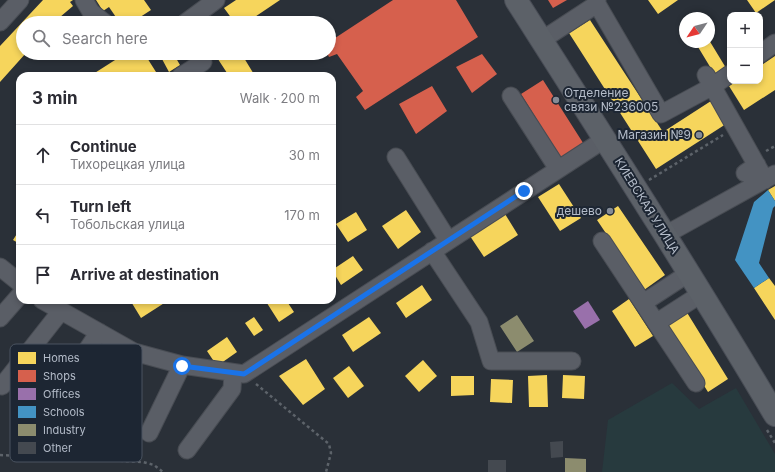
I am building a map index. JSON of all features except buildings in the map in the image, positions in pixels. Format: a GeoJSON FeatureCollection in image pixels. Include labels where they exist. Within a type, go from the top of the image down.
{"type":"FeatureCollection","features":[{"type":"Feature","properties":{"kind":"main road","name":"КИЕВСКАЯ УЛИЦА"},"geometry":{"type":"LineString","coordinates":[[516,0],[689,273],[775,415]]}},
{"type":"Feature","properties":{"kind":"street"},"geometry":{"type":"LineString","coordinates":[[0,22],[20,0]]}},
{"type":"Feature","properties":{"kind":"street"},"geometry":{"type":"LineString","coordinates":[[84,0],[91,12],[96,16]]}},
{"type":"Feature","properties":{"kind":"street"},"geometry":{"type":"LineString","coordinates":[[194,16],[216,0]]}},
{"type":"Feature","properties":{"kind":"street"},"geometry":{"type":"LineString","coordinates":[[542,40],[597,2],[661,114],[710,80],[727,75]]}},
{"type":"Feature","properties":{"kind":"street"},"geometry":{"type":"LineString","coordinates":[[763,52],[775,43]]}},
{"type":"Feature","properties":{"kind":"street"},"geometry":{"type":"LineString","coordinates":[[187,72],[203,62]]}},
{"type":"Feature","properties":{"kind":"street"},"geometry":{"type":"LineString","coordinates":[[665,235],[760,173],[710,80]]}},
{"type":"Feature","properties":{"kind":"street"},"geometry":{"type":"LineString","coordinates":[[511,96],[558,169]]}},
{"type":"Feature","properties":{"kind":"street"},"geometry":{"type":"LineString","coordinates":[[187,450],[232,389],[239,373],[605,139]]}},
{"type":"Feature","properties":{"kind":"street"},"geometry":{"type":"LineString","coordinates":[[396,157],[448,240]]}},
{"type":"Feature","properties":{"kind":"street"},"geometry":{"type":"LineString","coordinates":[[602,241],[696,383]]}},
{"type":"Feature","properties":{"kind":"street"},"geometry":{"type":"LineString","coordinates":[[432,251],[479,322],[491,361],[572,361]]}},
{"type":"Feature","properties":{"kind":"street"},"geometry":{"type":"LineString","coordinates":[[0,267],[16,279]]}},
{"type":"Feature","properties":{"kind":"street"},"geometry":{"type":"LineString","coordinates":[[643,303],[689,273]]}},
{"type":"Feature","properties":{"kind":"street"},"geometry":{"type":"LineString","coordinates":[[656,323],[701,294]]}},
{"type":"Feature","properties":{"kind":"street"},"geometry":{"type":"LineString","coordinates":[[0,318],[16,300]]}},
{"type":"Feature","properties":{"kind":"street"},"geometry":{"type":"LineString","coordinates":[[49,304],[120,344]]}},
{"type":"Feature","properties":{"kind":"street"},"geometry":{"type":"LineString","coordinates":[[35,344],[61,311]]}},
{"type":"Feature","properties":{"kind":"street"},"geometry":{"type":"LineString","coordinates":[[91,344],[99,332]]}},
{"type":"Feature","properties":{"kind":"street"},"geometry":{"type":"LineString","coordinates":[[142,354],[182,366],[239,373]]}},
{"type":"Feature","properties":{"kind":"street"},"geometry":{"type":"LineString","coordinates":[[149,433],[182,366]]}},
{"type":"Feature","properties":{"kind":"street"},"geometry":{"type":"LineString","coordinates":[[2,386],[10,376]]}},
{"type":"Feature","properties":{"kind":"path"},"geometry":{"type":"LineString","coordinates":[[644,183],[736,127]]}},
{"type":"Feature","properties":{"kind":"path"},"geometry":{"type":"LineString","coordinates":[[239,373],[329,444],[330,453],[326,472]]}},
{"type":"Feature","properties":{"kind":"path"},"geometry":{"type":"LineString","coordinates":[[0,455],[10,455]]}},
{"type":"Feature","properties":{"kind":"path"},"geometry":{"type":"LineString","coordinates":[[142,462],[154,464],[163,472]]}},
{"type":"Feature","properties":{"kind":"green space"},"geometry":{"type":"Polygon","coordinates":[[[672,383],[699,409],[736,388],[775,454],[775,472],[602,472],[608,420],[672,383]]]}},
{"type":"Feature","properties":{"kind":"place","name":"Отделение связи №236005"},"geometry":{"type":"Point","coordinates":[556,100]}},
{"type":"Feature","properties":{"kind":"place","name":"Магазин №9"},"geometry":{"type":"Point","coordinates":[699,135]}},
{"type":"Feature","properties":{"kind":"place","name":"дешево"},"geometry":{"type":"Point","coordinates":[610,211]}},
{"type":"Feature","properties":{"kind":"route"},"geometry":{"type":"LineString","coordinates":[[182,366],[244,374],[524,191]]}}]}
